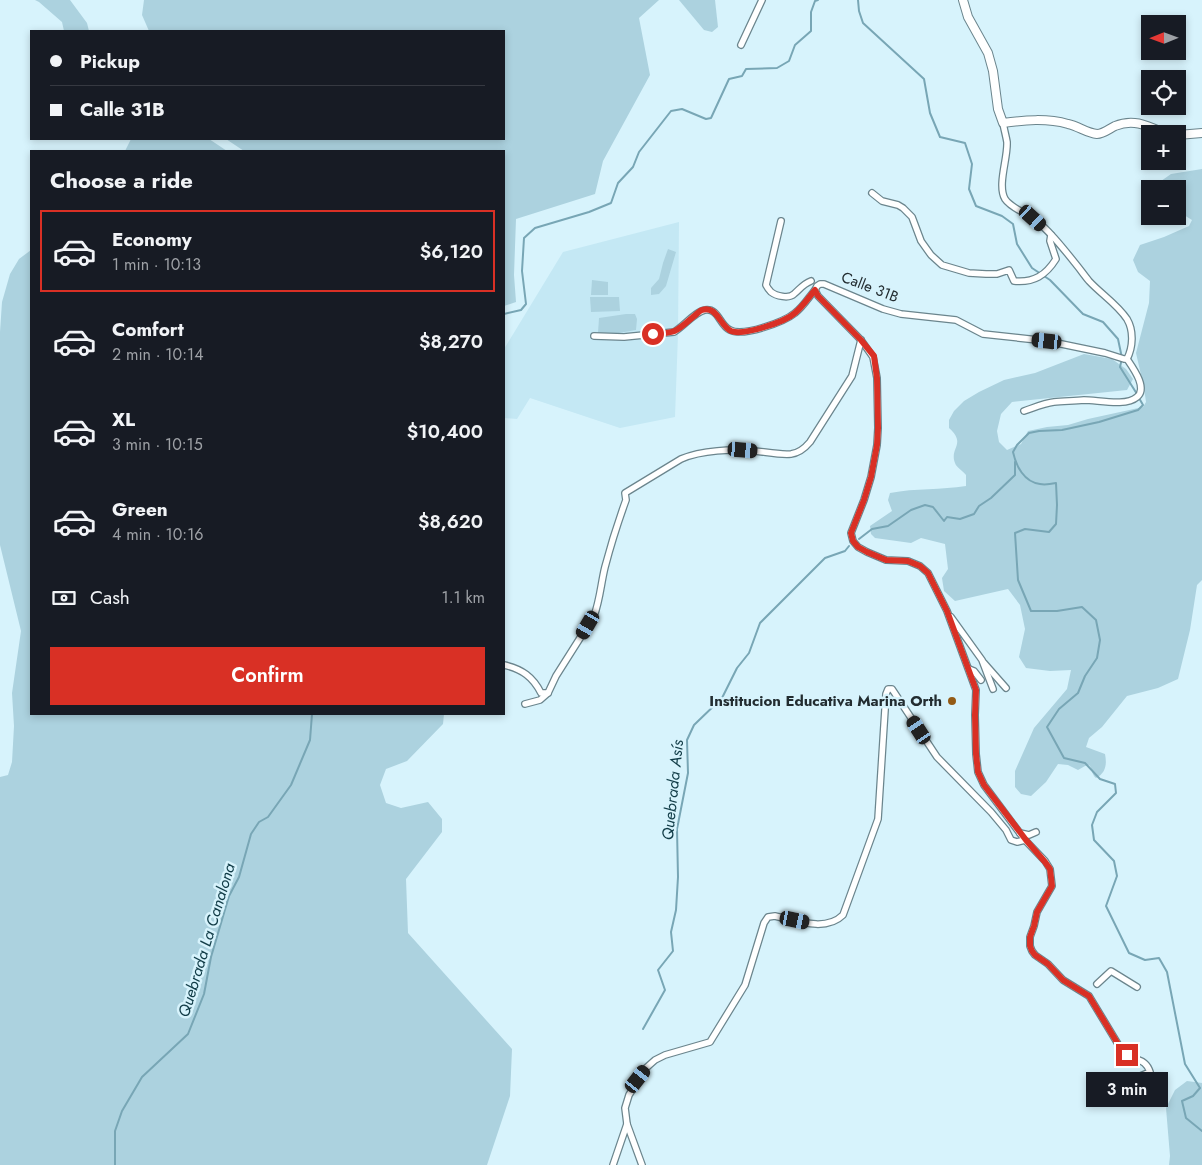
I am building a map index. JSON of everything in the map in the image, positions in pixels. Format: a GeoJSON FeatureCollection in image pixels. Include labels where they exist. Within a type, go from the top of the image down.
{"type":"FeatureCollection","features":[{"type":"Feature","properties":{"kind":"street"},"geometry":{"type":"LineString","coordinates":[[742,45],[762,0]]}},
{"type":"Feature","properties":{"kind":"street"},"geometry":{"type":"LineString","coordinates":[[963,0],[968,17],[988,53],[993,71],[998,109],[1007,142],[1002,190],[1004,197],[1014,207],[1033,218],[1051,235],[1090,282],[1128,320],[1132,344],[1131,352],[1124,359],[1134,368],[1140,381],[1138,395],[1129,401],[1085,400],[1052,402],[1024,411]]}},
{"type":"Feature","properties":{"kind":"street"},"geometry":{"type":"LineString","coordinates":[[1003,123],[1023,120],[1057,120],[1096,134],[1101,134],[1114,126],[1127,122],[1143,125]]}},
{"type":"Feature","properties":{"kind":"street"},"geometry":{"type":"LineString","coordinates":[[1186,134],[1202,133]]}},
{"type":"Feature","properties":{"kind":"street"},"geometry":{"type":"LineString","coordinates":[[872,194],[882,201],[898,205],[912,217],[921,241],[931,255],[942,265],[969,273],[997,274],[1009,270],[1014,281],[1025,282],[1041,276],[1056,259],[1050,241],[1051,235]]}},
{"type":"Feature","properties":{"kind":"street"},"geometry":{"type":"LineString","coordinates":[[781,221],[766,285],[776,295],[791,296],[801,286],[810,281]]}},
{"type":"Feature","properties":{"kind":"street","name":"Calle 31B"},"geometry":{"type":"LineString","coordinates":[[815,290],[820,284],[824,284],[883,309],[901,314],[956,320],[983,334],[1047,341],[1124,359]]}},
{"type":"Feature","properties":{"kind":"street"},"geometry":{"type":"LineString","coordinates":[[594,336],[674,332],[681,329],[702,310],[712,310],[728,330],[737,332],[749,331],[793,315],[815,290],[818,296],[874,356],[877,378],[877,445],[871,477],[851,533],[853,541],[858,547],[881,558],[908,561],[920,566],[928,573],[947,611],[976,690],[975,725],[978,772],[984,785],[1020,833],[1045,862],[1052,876],[1052,886],[1037,912],[1030,937],[1032,951],[1063,980],[1089,996],[1121,1049],[1127,1055],[1142,1061],[1148,1066],[1150,1072],[1138,1077]]}},
{"type":"Feature","properties":{"kind":"street"},"geometry":{"type":"LineString","coordinates":[[525,704],[540,700],[548,692],[594,616],[598,606],[610,546],[626,500],[626,493],[688,456],[706,452],[743,450],[792,454],[803,450],[852,376],[861,340]]}},
{"type":"Feature","properties":{"kind":"street"},"geometry":{"type":"LineString","coordinates":[[947,611],[982,660],[1006,688]]}},
{"type":"Feature","properties":{"kind":"street"},"geometry":{"type":"LineString","coordinates":[[982,660],[993,689]]}},
{"type":"Feature","properties":{"kind":"street"},"geometry":{"type":"LineString","coordinates":[[505,665],[528,675],[536,683],[541,693],[548,692]]}},
{"type":"Feature","properties":{"kind":"street"},"geometry":{"type":"LineString","coordinates":[[969,669],[974,671],[981,680]]}},
{"type":"Feature","properties":{"kind":"street"},"geometry":{"type":"LineString","coordinates":[[642,1165],[627,1124],[625,1108],[629,1095],[638,1079],[655,1060],[710,1042],[745,985],[761,929],[766,919],[775,916],[814,924],[828,924],[835,922],[843,915],[878,819],[886,694],[888,689],[892,688],[937,757],[991,812],[1006,830],[1011,840],[1017,842],[1026,840]]}},
{"type":"Feature","properties":{"kind":"street"},"geometry":{"type":"LineString","coordinates":[[1020,833],[1029,834],[1036,832]]}},
{"type":"Feature","properties":{"kind":"street"},"geometry":{"type":"LineString","coordinates":[[1097,984],[1111,971],[1137,988]]}},
{"type":"Feature","properties":{"kind":"street"},"geometry":{"type":"LineString","coordinates":[[613,1165],[627,1124]]}},
{"type":"Feature","properties":{"kind":"shaded area"},"geometry":{"type":"Polygon","coordinates":[[[35,0],[70,0],[87,23],[89,30],[64,30],[62,22],[35,0]]]}},
{"type":"Feature","properties":{"kind":"shaded area"},"geometry":{"type":"Polygon","coordinates":[[[144,0],[659,0],[639,18],[650,75],[603,161],[595,194],[516,219],[514,275],[516,302],[505,306],[505,150],[242,150],[228,140],[505,140],[505,30],[149,30],[142,15],[144,0]]]}},
{"type":"Feature","properties":{"kind":"shaded area"},"geometry":{"type":"Polygon","coordinates":[[[679,0],[715,0],[718,27],[712,32],[704,30],[679,0]]]}},
{"type":"Feature","properties":{"kind":"shaded area"},"geometry":{"type":"Polygon","coordinates":[[[130,140],[210,140],[226,150],[126,150],[130,140]]]}},
{"type":"Feature","properties":{"kind":"shaded area"},"geometry":{"type":"Polygon","coordinates":[[[1202,169],[1202,580],[1197,585],[1190,630],[1178,679],[1158,688],[1127,696],[1102,727],[1089,738],[1086,747],[1105,754],[1105,768],[1102,774],[1096,778],[1089,765],[1078,770],[1068,765],[1058,764],[1046,782],[1031,796],[1021,794],[1015,787],[1015,771],[1034,728],[1067,689],[1071,670],[1050,671],[1026,668],[1019,657],[1025,629],[1020,605],[1008,589],[955,601],[944,591],[942,578],[948,569],[945,544],[921,538],[911,543],[875,538],[871,534],[870,526],[892,511],[888,500],[890,493],[966,486],[966,475],[955,463],[954,453],[957,438],[949,428],[949,420],[954,411],[964,401],[1004,380],[1035,373],[1084,354],[1112,359],[1126,369],[1133,379],[1127,390],[1012,402],[1001,414],[997,431],[999,442],[1007,450],[1021,444],[1028,431],[1068,425],[1143,407],[1146,402],[1136,353],[1149,303],[1150,281],[1138,272],[1133,260],[1140,245],[1189,226],[1192,220],[1186,216],[1186,180],[1162,180],[1171,174],[1202,169]]]}},
{"type":"Feature","properties":{"kind":"shaded area"},"geometry":{"type":"Polygon","coordinates":[[[679,222],[675,417],[620,428],[530,398],[517,419],[505,418],[505,347],[563,252],[679,222]]]}},
{"type":"Feature","properties":{"kind":"shaded area"},"geometry":{"type":"Polygon","coordinates":[[[668,249],[676,252],[666,286],[659,294],[651,295],[651,288],[659,279],[668,249]]]}},
{"type":"Feature","properties":{"kind":"shaded area"},"geometry":{"type":"Polygon","coordinates":[[[30,251],[30,715],[444,715],[443,724],[407,761],[386,769],[380,785],[386,803],[401,808],[428,802],[442,819],[442,832],[406,879],[408,933],[512,1049],[510,1096],[487,1165],[0,1165],[0,777],[8,775],[12,762],[14,726],[12,693],[21,631],[0,545],[0,332],[2,302],[10,274],[19,259],[30,251]]]}},
{"type":"Feature","properties":{"kind":"shaded area"},"geometry":{"type":"Polygon","coordinates":[[[592,280],[608,282],[608,295],[591,295],[592,280]]]}},
{"type":"Feature","properties":{"kind":"shaded area"},"geometry":{"type":"Polygon","coordinates":[[[590,297],[619,297],[620,311],[591,312],[590,297]]]}},
{"type":"Feature","properties":{"kind":"shaded area"},"geometry":{"type":"Polygon","coordinates":[[[635,314],[637,319],[636,330],[613,334],[598,333],[599,318],[635,314]]]}},
{"type":"Feature","properties":{"kind":"shaded area"},"geometry":{"type":"Polygon","coordinates":[[[1187,1081],[1202,1083],[1202,1165],[1169,1165],[1166,1108],[1175,1090],[1187,1081]]]}},
{"type":"Feature","properties":{"kind":"waterway","name":"Quebrada La Canalona"},"geometry":{"type":"LineString","coordinates":[[505,314],[521,310],[526,304],[522,271],[524,238],[535,228],[589,212],[611,203],[618,183],[633,167],[639,152],[671,111],[682,109],[706,119],[711,118],[729,79],[742,76],[746,69],[777,68],[789,61],[795,45],[811,31],[811,12],[815,1],[818,0]]}},
{"type":"Feature","properties":{"kind":"waterway"},"geometry":{"type":"LineString","coordinates":[[858,0],[863,23],[924,79],[930,113],[940,137],[965,143],[972,164],[969,189],[976,206],[1002,216],[1013,224],[1017,244],[1032,268],[1050,280],[1083,314],[1103,322],[1118,339],[1122,358],[1120,367],[1137,394]]}},
{"type":"Feature","properties":{"kind":"waterway"},"geometry":{"type":"LineString","coordinates":[[1139,398],[1143,405],[1138,410],[1099,422],[1062,430],[1029,433],[1017,445],[1013,452],[1016,463],[1025,477],[1034,483],[1056,483],[1057,505],[1056,524],[1049,532],[1025,529],[1015,533],[1018,580],[1031,611],[1057,611],[1082,607],[1096,620],[1100,640],[1097,658],[1085,676],[1078,693],[1059,709],[1047,727],[1064,758],[1085,763],[1100,779],[1115,784],[1116,793],[1097,812],[1092,825],[1094,840],[1114,861],[1117,876],[1106,906],[1129,953],[1145,960],[1159,958],[1167,972],[1185,1064],[1200,1088],[1193,1096],[1182,1101],[1186,1118],[1202,1131]]}},
{"type":"Feature","properties":{"kind":"waterway","name":"Quebrada Asís"},"geometry":{"type":"LineString","coordinates":[[859,539],[872,529],[888,526],[911,510],[925,505],[933,507],[944,521],[947,517],[960,519],[974,514],[979,506],[991,498],[1015,475],[1015,462]]}},
{"type":"Feature","properties":{"kind":"waterway","name":"Quebrada Asís"},"geometry":{"type":"LineString","coordinates":[[643,1029],[665,990],[658,970],[673,951],[671,932],[676,910],[678,877],[677,829],[688,773],[687,740],[694,725],[722,698],[737,668],[749,653],[760,623],[825,558],[845,551],[849,546]]}},
{"type":"Feature","properties":{"kind":"waterway","name":"Quebrada La Canalona"},"geometry":{"type":"LineString","coordinates":[[115,1165],[115,1131],[122,1111],[142,1077],[188,1034],[204,994],[211,957],[229,896],[239,877],[251,834],[259,822],[268,817],[291,785],[310,740],[312,715]]}},
{"type":"Feature","properties":{"kind":"place","name":"Institucion Educativa Marina Orth"},"geometry":{"type":"Point","coordinates":[952,701]}},
{"type":"Feature","properties":{"kind":"route"},"geometry":{"type":"LineString","coordinates":[[653,334],[665,334],[681,329],[702,310],[712,310],[728,330],[733,332],[749,331],[793,315],[815,290],[818,296],[874,356],[877,378],[877,445],[871,477],[851,533],[853,541],[858,547],[867,552],[886,560],[908,561],[920,566],[928,573],[947,611],[976,690],[975,715],[978,772],[984,785],[1045,862],[1052,876],[1052,886],[1037,912],[1030,937],[1032,951],[1063,980],[1089,996],[1121,1049],[1127,1055]]}}]}
